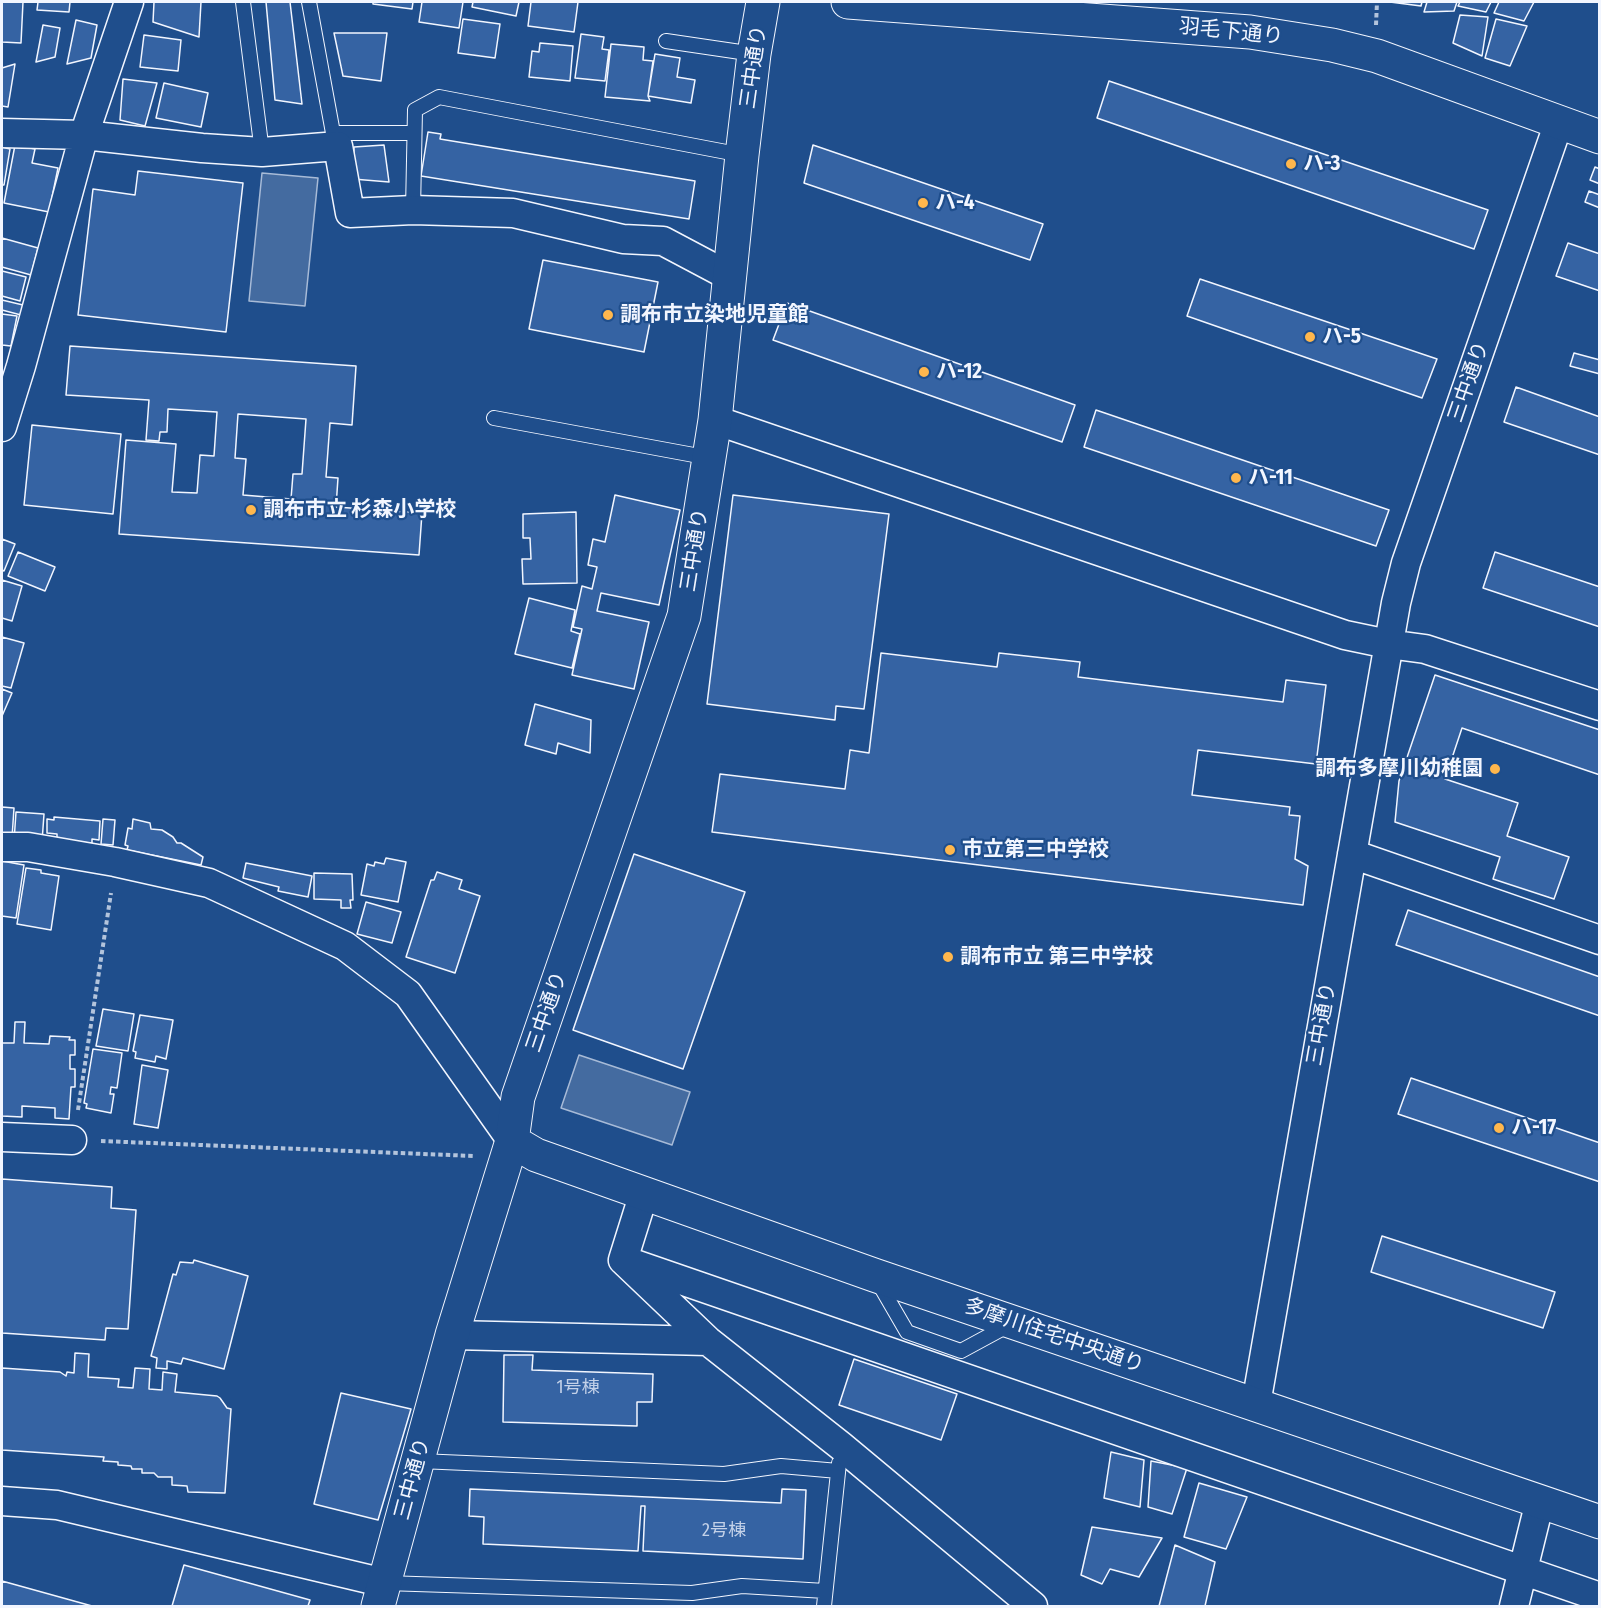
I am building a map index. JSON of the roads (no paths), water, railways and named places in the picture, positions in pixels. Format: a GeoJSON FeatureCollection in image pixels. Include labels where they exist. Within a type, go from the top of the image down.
{"type":"FeatureCollection","features":[{"type":"Feature","properties":{"kind":"street"},"geometry":{"type":"LineString","coordinates":[[2,427],[11,363],[129,2]]}},
{"type":"Feature","properties":{"kind":"street","name":"三中通り"},"geometry":{"type":"LineString","coordinates":[[382,1595],[452,1335],[509,1150],[518,1098],[684,616],[715,420],[742,155],[754,54],[763,2]]}},
{"type":"Feature","properties":{"kind":"street","name":"羽毛下通り"},"geometry":{"type":"LineString","coordinates":[[848,2],[1238,31],[1322,43],[1377,56],[1599,137]]}},
{"type":"Feature","properties":{"kind":"street","name":"三中通り"},"geometry":{"type":"LineString","coordinates":[[1256,1404],[1395,603],[1406,562],[1559,122]]}},
{"type":"Feature","properties":{"kind":"street"},"geometry":{"type":"LineString","coordinates":[[2,133],[84,135],[262,152],[335,139],[350,213],[413,210],[513,213],[623,239],[663,241],[729,276]]}},
{"type":"Feature","properties":{"kind":"street"},"geometry":{"type":"LineString","coordinates":[[715,420],[1346,635],[1425,649],[1599,706]]}},
{"type":"Feature","properties":{"kind":"street"},"geometry":{"type":"LineString","coordinates":[[2,847],[28,847],[115,862],[209,883],[345,946],[408,994],[509,1150]]}},
{"type":"Feature","properties":{"kind":"street"},"geometry":{"type":"LineString","coordinates":[[1352,854],[1599,940]]}},
{"type":"Feature","properties":{"kind":"street"},"geometry":{"type":"LineString","coordinates":[[2,1137],[72,1140]]}},
{"type":"Feature","properties":{"kind":"street","name":"多摩川住宅中央通り"},"geometry":{"type":"LineString","coordinates":[[509,1150],[536,1155],[1013,1323],[1599,1522]]}},
{"type":"Feature","properties":{"kind":"street"},"geometry":{"type":"LineString","coordinates":[[623,1260],[644,1193]]}},
{"type":"Feature","properties":{"kind":"street"},"geometry":{"type":"LineString","coordinates":[[623,1260],[708,1341],[840,1459],[1033,1606]]}},
{"type":"Feature","properties":{"kind":"street"},"geometry":{"type":"LineString","coordinates":[[623,1260],[1599,1597]]}},
{"type":"Feature","properties":{"kind":"street"},"geometry":{"type":"LineString","coordinates":[[452,1335],[708,1341]]}},
{"type":"Feature","properties":{"kind":"street"},"geometry":{"type":"LineString","coordinates":[[2,1501],[57,1505],[382,1595]]}},
{"type":"Feature","properties":{"kind":"street"},"geometry":{"type":"LineString","coordinates":[[1514,1606],[1540,1501]]}},
{"type":"Feature","properties":{"kind":"lane"},"geometry":{"type":"LineString","coordinates":[[243,2],[262,152]]}},
{"type":"Feature","properties":{"kind":"lane"},"geometry":{"type":"LineString","coordinates":[[309,2],[335,139],[414,133]]}},
{"type":"Feature","properties":{"kind":"lane"},"geometry":{"type":"LineString","coordinates":[[666,41],[754,54]]}},
{"type":"Feature","properties":{"kind":"lane"},"geometry":{"type":"LineString","coordinates":[[413,210],[415,110],[440,97],[742,155]]}},
{"type":"Feature","properties":{"kind":"lane"},"geometry":{"type":"LineString","coordinates":[[494,418],[710,458]]}},
{"type":"Feature","properties":{"kind":"lane"},"geometry":{"type":"LineString","coordinates":[[874,1275],[907,1332],[961,1351],[1013,1323]]}},
{"type":"Feature","properties":{"kind":"lane"},"geometry":{"type":"LineString","coordinates":[[419,1461],[724,1474],[840,1459],[824,1606]]}},
{"type":"Feature","properties":{"kind":"lane"},"geometry":{"type":"LineString","coordinates":[[382,1595],[692,1593],[742,1586],[825,1591]]}},
{"type":"Feature","properties":{"kind":"water"},"geometry":{"type":"Polygon","coordinates":[[[262,173],[318,178],[305,306],[249,301],[262,173]]]}},
{"type":"Feature","properties":{"kind":"water"},"geometry":{"type":"Polygon","coordinates":[[[579,1055],[690,1092],[672,1145],[561,1108],[579,1055]]]}},
{"type":"Feature","properties":{"kind":"place","name":"ハ-3"},"geometry":{"type":"Point","coordinates":[1291,164]}},
{"type":"Feature","properties":{"kind":"place","name":"ハ-4"},"geometry":{"type":"Point","coordinates":[923,203]}},
{"type":"Feature","properties":{"kind":"place","name":"調布市立染地児童館"},"geometry":{"type":"Point","coordinates":[608,315]}},
{"type":"Feature","properties":{"kind":"place","name":"ハ-5"},"geometry":{"type":"Point","coordinates":[1310,337]}},
{"type":"Feature","properties":{"kind":"place","name":"ハ-12"},"geometry":{"type":"Point","coordinates":[924,372]}},
{"type":"Feature","properties":{"kind":"place","name":"ハ-11"},"geometry":{"type":"Point","coordinates":[1236,478]}},
{"type":"Feature","properties":{"kind":"place","name":"調布市立 杉森小学校"},"geometry":{"type":"Point","coordinates":[251,510]}},
{"type":"Feature","properties":{"kind":"place","name":"調布多摩川幼稚園"},"geometry":{"type":"Point","coordinates":[1495,769]}},
{"type":"Feature","properties":{"kind":"place","name":"市立第三中学校"},"geometry":{"type":"Point","coordinates":[950,850]}},
{"type":"Feature","properties":{"kind":"place","name":"調布市立 第三中学校"},"geometry":{"type":"Point","coordinates":[948,957]}},
{"type":"Feature","properties":{"kind":"place","name":"ハ-17"},"geometry":{"type":"Point","coordinates":[1499,1128]}}]}
